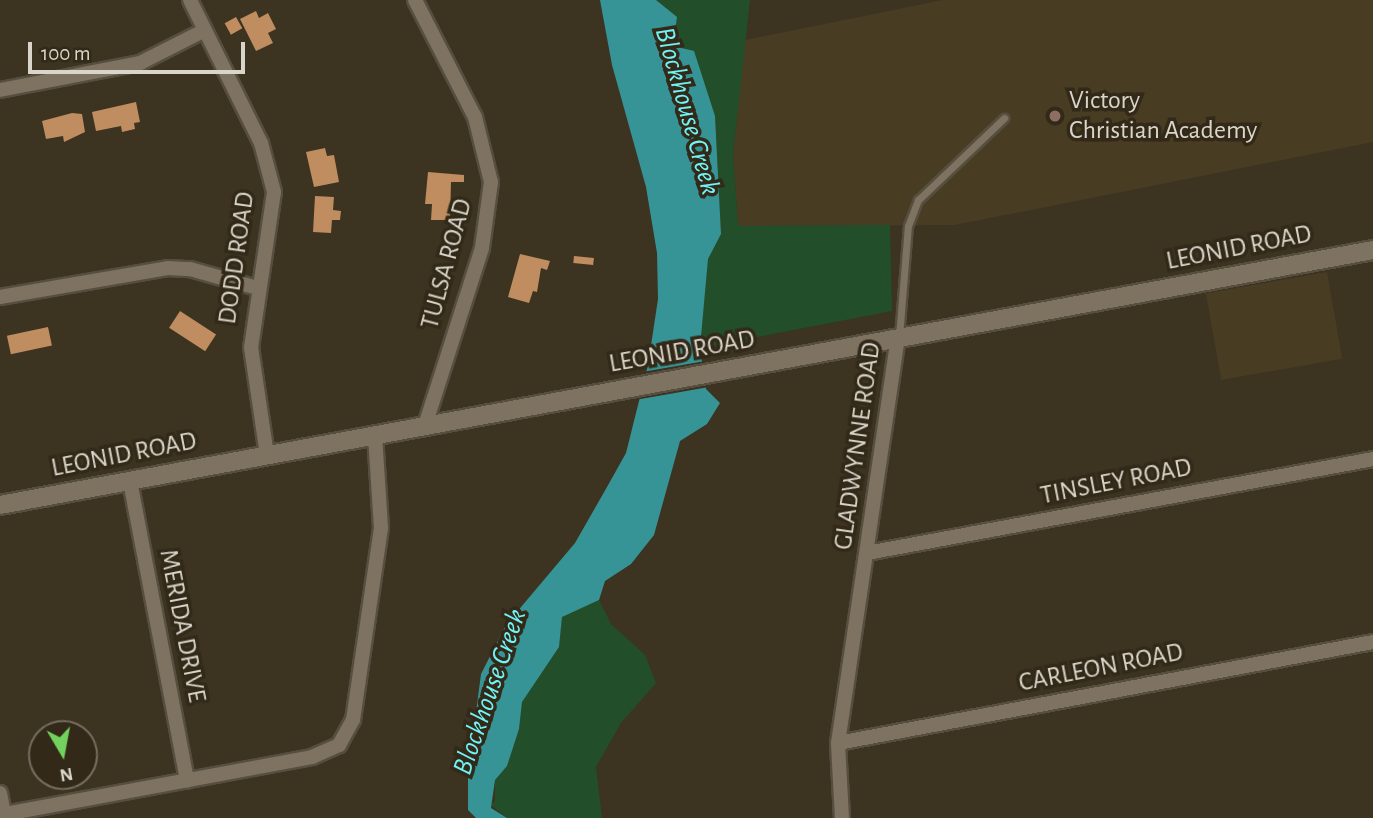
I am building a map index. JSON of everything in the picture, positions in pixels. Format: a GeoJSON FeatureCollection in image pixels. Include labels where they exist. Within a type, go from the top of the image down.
{"type":"FeatureCollection","features":[{"type":"Feature","properties":{"kind":"street","name":"DODD ROAD"},"geometry":{"type":"LineString","coordinates":[[190,0],[269,166],[273,220],[257,288],[252,366],[267,455]]}},
{"type":"Feature","properties":{"kind":"street","name":"TULSA ROAD"},"geometry":{"type":"LineString","coordinates":[[415,0],[475,117],[491,182],[482,248],[425,426]]}},
{"type":"Feature","properties":{"kind":"street"},"geometry":{"type":"LineString","coordinates":[[0,90],[140,63],[203,31]]}},
{"type":"Feature","properties":{"kind":"street","name":"LEONID ROAD"},"geometry":{"type":"LineString","coordinates":[[0,505],[1373,250]]}},
{"type":"Feature","properties":{"kind":"street"},"geometry":{"type":"LineString","coordinates":[[0,297],[167,268],[190,269],[257,288]]}},
{"type":"Feature","properties":{"kind":"street","name":"GLADWYNNE ROAD"},"geometry":{"type":"LineString","coordinates":[[842,818],[838,743],[898,338]]}},
{"type":"Feature","properties":{"kind":"street"},"geometry":{"type":"LineString","coordinates":[[0,793],[2,815],[328,752],[339,745],[353,720],[381,528],[374,436]]}},
{"type":"Feature","properties":{"kind":"street","name":"TINSLEY ROAD"},"geometry":{"type":"LineString","coordinates":[[867,553],[1373,459]]}},
{"type":"Feature","properties":{"kind":"street","name":"MERIDA DRIVE"},"geometry":{"type":"LineString","coordinates":[[130,481],[187,781]]}},
{"type":"Feature","properties":{"kind":"street","name":"CARLEON ROAD"},"geometry":{"type":"LineString","coordinates":[[838,743],[1373,642]]}},
{"type":"Feature","properties":{"kind":"lane","name":"GLADWYNNE ROAD"},"geometry":{"type":"LineString","coordinates":[[898,338],[908,226],[918,200],[1004,118]]}},
{"type":"Feature","properties":{"kind":"shaded area","name":"Victory Christian Academy"},"geometry":{"type":"Polygon","coordinates":[[[943,0],[1373,0],[1373,142],[955,225],[738,226],[733,154],[745,40],[943,0]]]}},
{"type":"Feature","properties":{"kind":"shaded area"},"geometry":{"type":"Polygon","coordinates":[[[1327,272],[1342,359],[1221,380],[1206,293],[1327,272]]]}},
{"type":"Feature","properties":{"kind":"green space"},"geometry":{"type":"Polygon","coordinates":[[[656,0],[750,0],[733,154],[738,226],[890,225],[892,311],[700,348],[708,259],[721,234],[715,116],[673,46],[676,17],[656,0]]]}},
{"type":"Feature","properties":{"kind":"green space"},"geometry":{"type":"Polygon","coordinates":[[[599,600],[611,624],[645,655],[656,683],[621,723],[596,767],[602,818],[507,818],[491,805],[495,801],[495,780],[507,766],[519,729],[522,702],[559,647],[562,616],[599,600]]]}},
{"type":"Feature","properties":{"kind":"water","name":"Blockhouse Creek"},"geometry":{"type":"Polygon","coordinates":[[[600,0],[656,0],[677,17],[673,46],[694,51],[715,116],[721,234],[708,259],[700,348],[706,389],[720,403],[707,424],[680,441],[654,535],[631,564],[605,581],[599,600],[562,617],[559,647],[522,702],[519,729],[507,766],[495,780],[491,808],[507,818],[476,818],[468,810],[468,774],[481,674],[506,625],[575,543],[626,453],[648,365],[658,299],[657,253],[646,187],[612,65],[600,0]]]}},
{"type":"Feature","properties":{"kind":"pier"},"geometry":{"type":"Polygon","coordinates":[[[705,361],[709,387],[635,400],[642,372],[705,361]]]}},
{"type":"Feature","properties":{"kind":"building"},"geometry":{"type":"Polygon","coordinates":[[[256,11],[259,18],[268,13],[276,29],[268,33],[273,43],[256,51],[240,19],[256,11]]]}},
{"type":"Feature","properties":{"kind":"building"},"geometry":{"type":"Polygon","coordinates":[[[236,17],[242,28],[231,35],[225,23],[236,17]]]}},
{"type":"Feature","properties":{"kind":"building"},"geometry":{"type":"Polygon","coordinates":[[[136,102],[140,122],[134,123],[135,129],[122,132],[121,126],[96,131],[92,112],[136,102]]]}},
{"type":"Feature","properties":{"kind":"building"},"geometry":{"type":"Polygon","coordinates":[[[72,113],[82,114],[85,132],[64,142],[63,136],[46,139],[42,121],[72,113]]]}},
{"type":"Feature","properties":{"kind":"building"},"geometry":{"type":"Polygon","coordinates":[[[325,148],[327,156],[334,155],[339,182],[314,187],[306,152],[325,148]]]}},
{"type":"Feature","properties":{"kind":"building"},"geometry":{"type":"Polygon","coordinates":[[[428,172],[464,175],[464,182],[451,182],[450,220],[431,220],[432,204],[425,204],[428,172]]]}},
{"type":"Feature","properties":{"kind":"building"},"geometry":{"type":"Polygon","coordinates":[[[315,196],[334,197],[333,210],[341,211],[340,220],[332,220],[331,233],[313,232],[315,196]]]}},
{"type":"Feature","properties":{"kind":"building"},"geometry":{"type":"Polygon","coordinates":[[[520,254],[550,261],[547,270],[541,268],[537,292],[533,291],[529,303],[508,297],[520,254]]]}},
{"type":"Feature","properties":{"kind":"building"},"geometry":{"type":"Polygon","coordinates":[[[574,256],[594,258],[593,265],[573,263],[574,256]]]}},
{"type":"Feature","properties":{"kind":"building"},"geometry":{"type":"Polygon","coordinates":[[[180,311],[216,334],[205,351],[169,328],[180,311]]]}},
{"type":"Feature","properties":{"kind":"building"},"geometry":{"type":"Polygon","coordinates":[[[48,327],[52,346],[11,354],[7,336],[48,327]]]}},
{"type":"Feature","properties":{"kind":"place","name":"Victory Christian Academy"},"geometry":{"type":"Point","coordinates":[1055,116]}}]}
